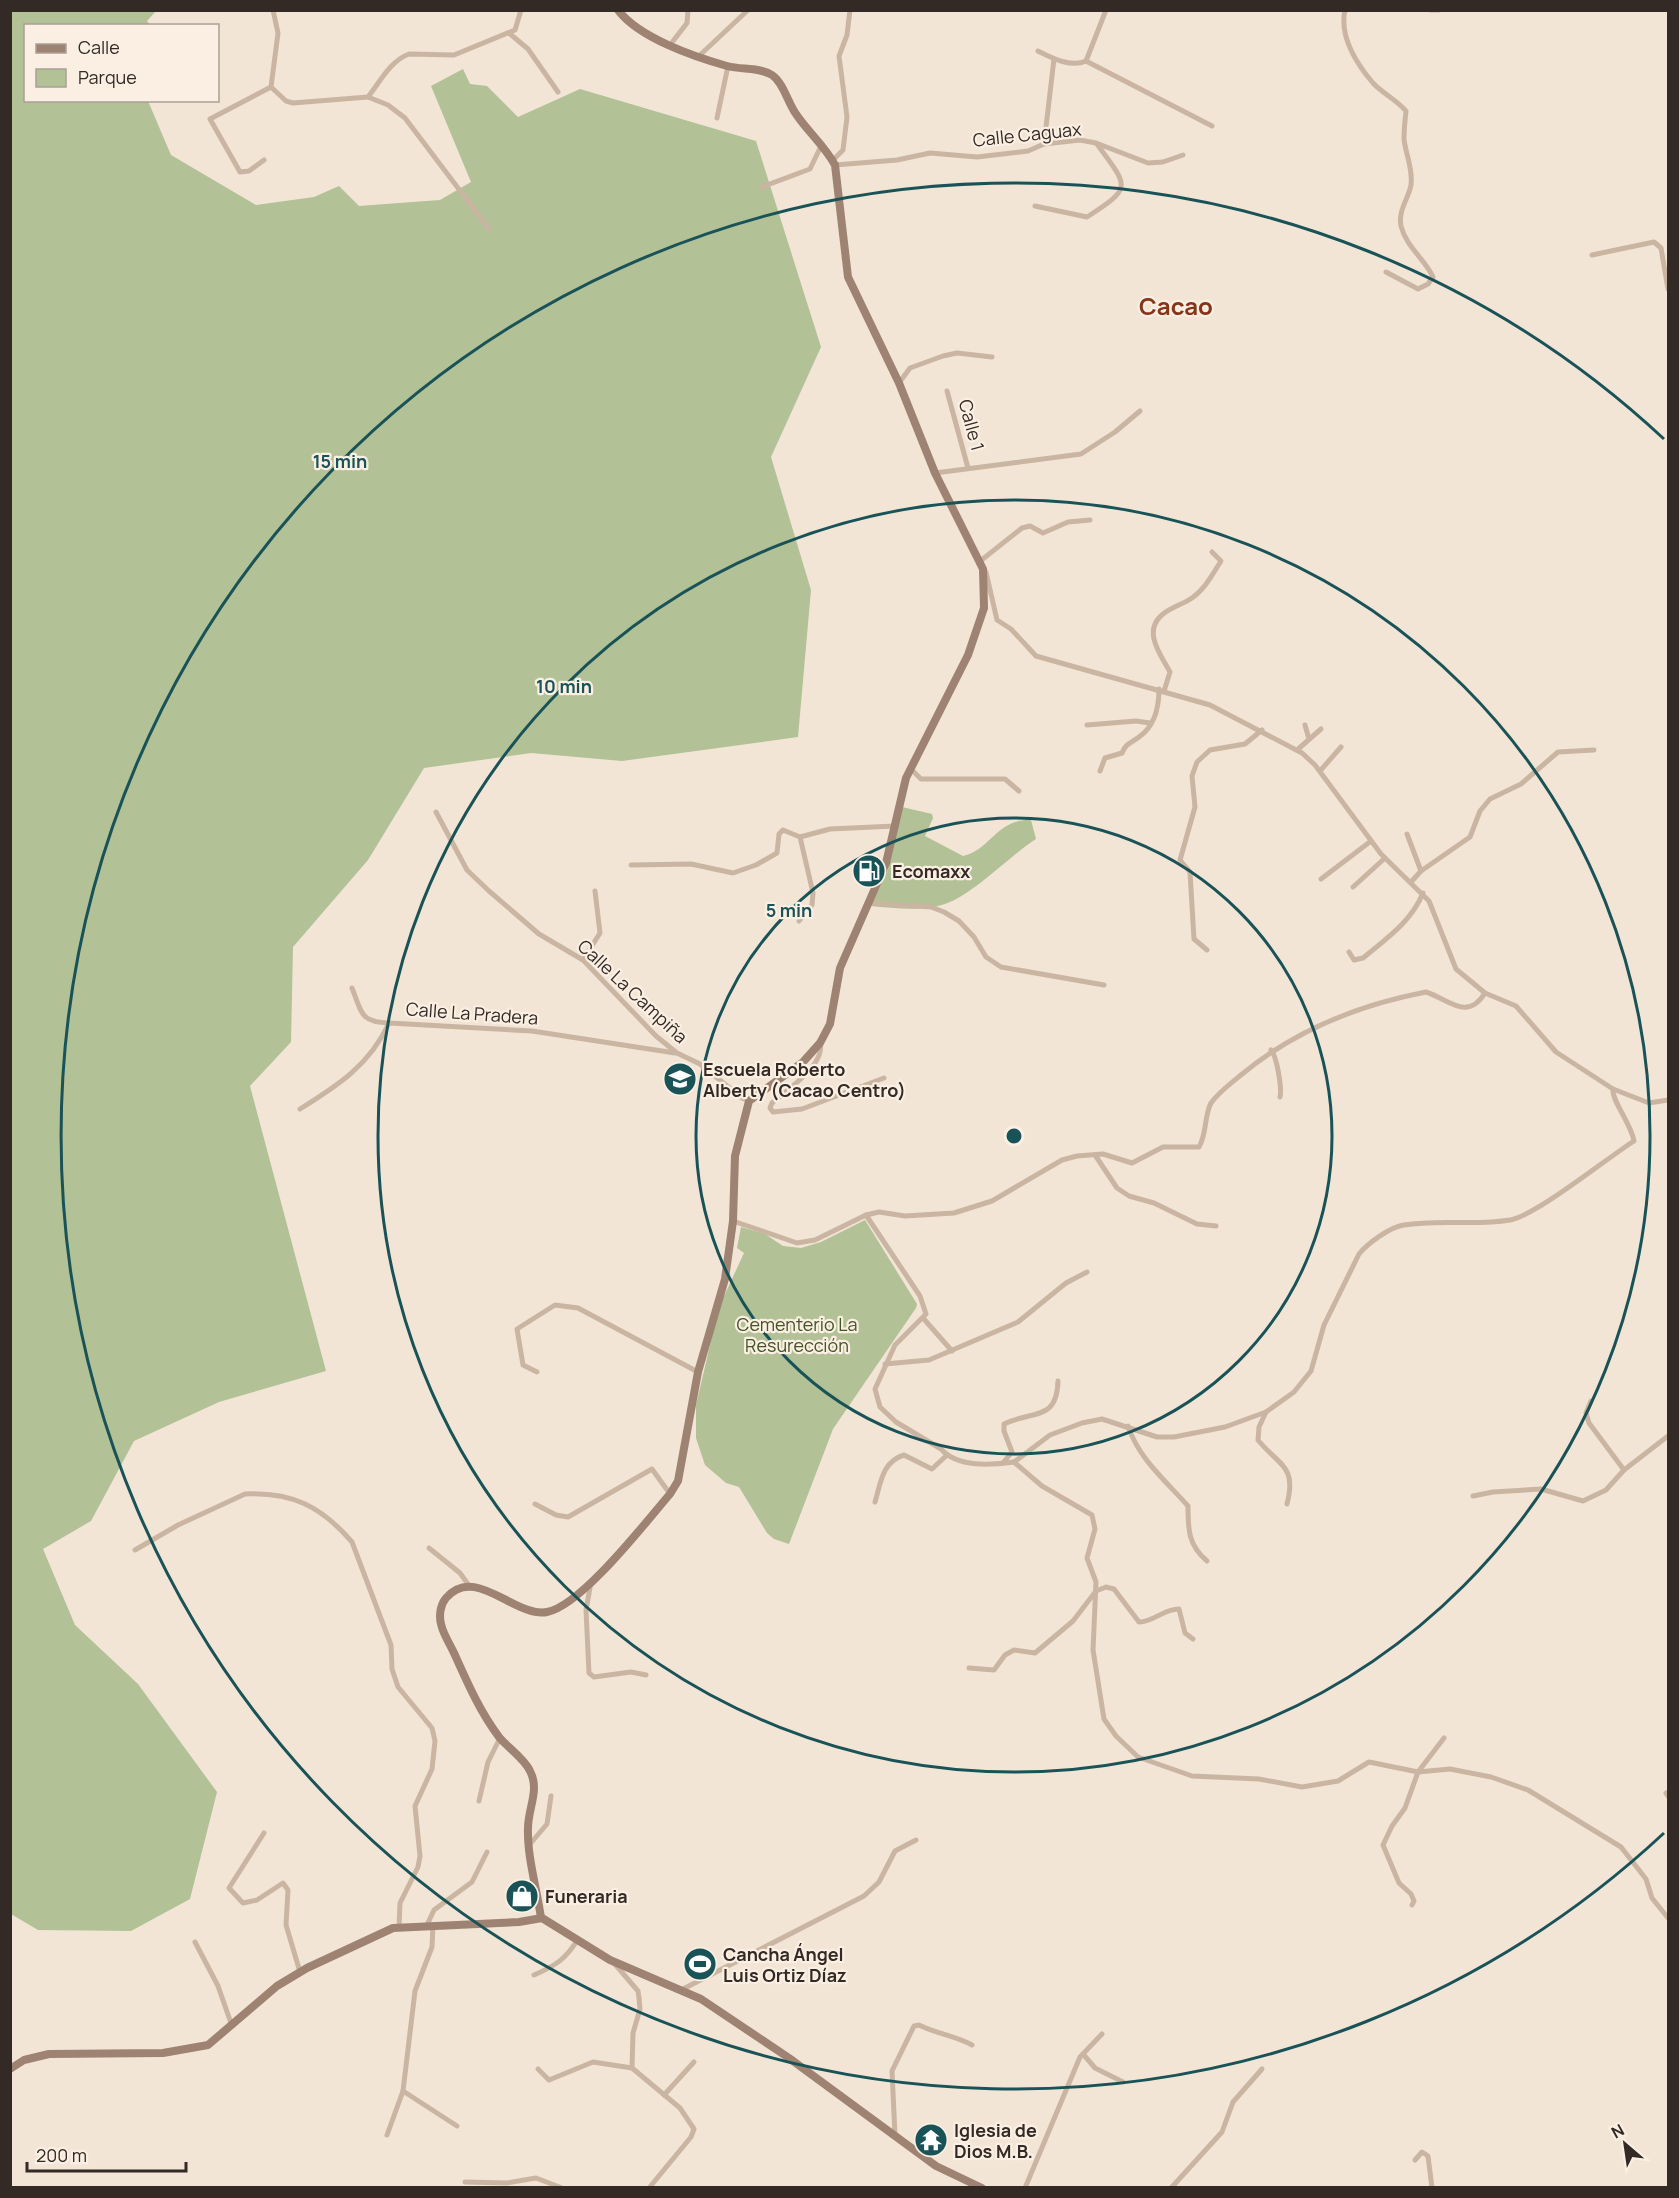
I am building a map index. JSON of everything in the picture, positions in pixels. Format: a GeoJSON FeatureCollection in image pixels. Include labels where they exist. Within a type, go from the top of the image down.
{"type":"FeatureCollection","features":[{"type":"Feature","properties":{"kind":"street"},"geometry":{"type":"LineString","coordinates":[[271,87],[278,33],[273,10]]}},
{"type":"Feature","properties":{"kind":"street"},"geometry":{"type":"LineString","coordinates":[[368,97],[394,61],[402,56],[408,54],[454,55],[515,30],[521,10]]}},
{"type":"Feature","properties":{"kind":"street"},"geometry":{"type":"LineString","coordinates":[[618,10],[639,30],[670,45],[728,66],[765,71],[775,76],[796,115],[822,144],[834,162],[848,277],[899,383],[936,473],[983,568],[997,620],[1011,629],[1036,656],[1210,705],[1297,750],[1320,771],[1385,858],[1429,901],[1456,969],[1485,993],[1516,1006],[1556,1052],[1613,1089],[1649,1103],[1668,1100]]}},
{"type":"Feature","properties":{"kind":"street"},"geometry":{"type":"LineString","coordinates":[[670,45],[687,23],[688,10]]}},
{"type":"Feature","properties":{"kind":"street"},"geometry":{"type":"LineString","coordinates":[[699,56],[748,10]]}},
{"type":"Feature","properties":{"kind":"street"},"geometry":{"type":"LineString","coordinates":[[834,162],[843,150],[848,117],[839,56],[847,35],[850,10]]}},
{"type":"Feature","properties":{"kind":"street"},"geometry":{"type":"LineString","coordinates":[[1086,61],[1106,10]]}},
{"type":"Feature","properties":{"kind":"street"},"geometry":{"type":"LineString","coordinates":[[1345,10],[1342,29],[1346,42],[1374,85],[1396,99],[1406,111],[1404,140],[1412,169],[1410,188],[1400,212],[1401,226],[1408,243],[1429,268],[1433,278],[1428,284],[1418,289],[1386,272]]}},
{"type":"Feature","properties":{"kind":"street"},"geometry":{"type":"LineString","coordinates":[[1430,10],[1439,10]]}},
{"type":"Feature","properties":{"kind":"street"},"geometry":{"type":"LineString","coordinates":[[509,33],[528,49],[558,92]]}},
{"type":"Feature","properties":{"kind":"street"},"geometry":{"type":"LineString","coordinates":[[1038,51],[1054,59],[1078,64],[1086,61],[1212,126]]}},
{"type":"Feature","properties":{"kind":"street"},"geometry":{"type":"LineString","coordinates":[[1044,144],[1054,59]]}},
{"type":"Feature","properties":{"kind":"street"},"geometry":{"type":"LineString","coordinates":[[717,118],[728,66]]}},
{"type":"Feature","properties":{"kind":"street"},"geometry":{"type":"LineString","coordinates":[[271,87],[286,101],[293,103],[368,97],[388,105],[405,118],[489,229]]}},
{"type":"Feature","properties":{"kind":"street"},"geometry":{"type":"LineString","coordinates":[[264,160],[249,171],[240,172],[210,119],[271,87]]}},
{"type":"Feature","properties":{"kind":"street","name":"Calle Caguax"},"geometry":{"type":"LineString","coordinates":[[834,162],[897,160],[930,153],[977,157],[1028,151],[1044,144],[1080,140],[1096,143],[1148,163],[1163,162],[1183,155]]}},
{"type":"Feature","properties":{"kind":"street"},"geometry":{"type":"LineString","coordinates":[[1035,206],[1087,217],[1118,197],[1122,189],[1121,178],[1096,143]]}},
{"type":"Feature","properties":{"kind":"street"},"geometry":{"type":"LineString","coordinates":[[762,187],[810,169],[822,144]]}},
{"type":"Feature","properties":{"kind":"street"},"geometry":{"type":"LineString","coordinates":[[1593,255],[1654,242],[1661,249],[1668,289]]}},
{"type":"Feature","properties":{"kind":"street"},"geometry":{"type":"LineString","coordinates":[[899,383],[910,368],[943,356],[957,353],[992,357]]}},
{"type":"Feature","properties":{"kind":"street","name":"Calle 1"},"geometry":{"type":"LineString","coordinates":[[947,391],[968,468]]}},
{"type":"Feature","properties":{"kind":"street"},"geometry":{"type":"LineString","coordinates":[[936,473],[1081,454],[1115,432],[1140,411]]}},
{"type":"Feature","properties":{"kind":"street"},"geometry":{"type":"LineString","coordinates":[[541,1918],[528,1828],[535,1784],[529,1768],[500,1738],[472,1692],[441,1625],[440,1611],[446,1599],[457,1590],[470,1587],[488,1591],[529,1612],[545,1612],[562,1607],[591,1582],[670,1494],[681,1471],[698,1372],[725,1279],[734,1221],[735,1156],[749,1101],[803,1062],[820,1042],[830,1024],[840,968],[886,863],[911,769],[968,654],[981,621],[984,608],[983,568],[1022,528],[1030,526],[1043,533],[1068,522],[1090,520]]}},
{"type":"Feature","properties":{"kind":"street"},"geometry":{"type":"LineString","coordinates":[[1100,771],[1105,758],[1122,753],[1125,745],[1142,736],[1159,711],[1162,690],[1170,672],[1154,644],[1153,628],[1162,615],[1192,598],[1204,587],[1221,561],[1212,552]]}},
{"type":"Feature","properties":{"kind":"street"},"geometry":{"type":"LineString","coordinates":[[1087,725],[1136,721],[1150,723]]}},
{"type":"Feature","properties":{"kind":"street"},"geometry":{"type":"LineString","coordinates":[[1305,725],[1310,739]]}},
{"type":"Feature","properties":{"kind":"street"},"geometry":{"type":"LineString","coordinates":[[1297,750],[1321,729]]}},
{"type":"Feature","properties":{"kind":"street"},"geometry":{"type":"LineString","coordinates":[[1207,950],[1194,939],[1190,872],[1180,860],[1195,807],[1192,776],[1197,762],[1210,750],[1245,744],[1262,730]]}},
{"type":"Feature","properties":{"kind":"street"},"geometry":{"type":"LineString","coordinates":[[1320,771],[1341,747]]}},
{"type":"Feature","properties":{"kind":"street"},"geometry":{"type":"LineString","coordinates":[[1411,882],[1421,871],[1470,837],[1480,811],[1490,799],[1521,784],[1558,752],[1594,750]]}},
{"type":"Feature","properties":{"kind":"street"},"geometry":{"type":"LineString","coordinates":[[911,769],[921,779],[930,780],[1005,779],[1020,791]]}},
{"type":"Feature","properties":{"kind":"street","name":"Calle La Campiña"},"geometry":{"type":"LineString","coordinates":[[436,812],[452,846],[467,870],[539,934],[583,960],[656,1036],[676,1053],[700,1064],[742,1098],[749,1101]]}},
{"type":"Feature","properties":{"kind":"street"},"geometry":{"type":"LineString","coordinates":[[631,865],[691,864],[733,873],[772,858],[777,853],[779,834],[783,830],[800,837],[830,829],[895,826]]}},
{"type":"Feature","properties":{"kind":"street"},"geometry":{"type":"LineString","coordinates":[[1407,834],[1421,871]]}},
{"type":"Feature","properties":{"kind":"street"},"geometry":{"type":"LineString","coordinates":[[799,921],[812,905],[813,893],[800,837]]}},
{"type":"Feature","properties":{"kind":"street"},"geometry":{"type":"LineString","coordinates":[[1321,879],[1371,841]]}},
{"type":"Feature","properties":{"kind":"street"},"geometry":{"type":"LineString","coordinates":[[1353,887],[1385,858]]}},
{"type":"Feature","properties":{"kind":"street"},"geometry":{"type":"LineString","coordinates":[[583,960],[600,933],[595,891]]}},
{"type":"Feature","properties":{"kind":"street"},"geometry":{"type":"LineString","coordinates":[[1349,952],[1354,960],[1363,958],[1416,911],[1423,893]]}},
{"type":"Feature","properties":{"kind":"street"},"geometry":{"type":"LineString","coordinates":[[869,903],[931,907],[959,921],[974,937],[986,957],[1001,967],[1104,986]]}},
{"type":"Feature","properties":{"kind":"street"},"geometry":{"type":"LineString","coordinates":[[351,988],[364,1017],[372,1022],[389,1023]]}},
{"type":"Feature","properties":{"kind":"street"},"geometry":{"type":"LineString","coordinates":[[734,1221],[797,1243],[815,1240],[866,1215],[879,1212],[905,1216],[954,1213],[992,1201],[1062,1160],[1103,1154],[1132,1163],[1163,1148],[1199,1147],[1203,1140],[1210,1106],[1219,1093],[1271,1050],[1336,1017],[1400,997],[1426,992],[1449,1006],[1463,1008],[1480,1002],[1485,993]]}},
{"type":"Feature","properties":{"kind":"street","name":"Calle La Pradera"},"geometry":{"type":"LineString","coordinates":[[300,1109],[348,1079],[382,1039],[389,1023],[532,1031],[676,1053]]}},
{"type":"Feature","properties":{"kind":"street"},"geometry":{"type":"LineString","coordinates":[[820,1042],[823,1051],[820,1057],[801,1078],[771,1103],[770,1108],[773,1112],[802,1109],[833,1095],[884,1078]]}},
{"type":"Feature","properties":{"kind":"street"},"geometry":{"type":"LineString","coordinates":[[1271,1050],[1275,1054],[1276,1070],[1282,1080],[1280,1098]]}},
{"type":"Feature","properties":{"kind":"street"},"geometry":{"type":"LineString","coordinates":[[866,1215],[920,1296],[927,1314],[895,1345],[875,1389],[880,1407],[896,1422],[963,1463],[1014,1462],[1050,1435],[1082,1423],[1102,1419],[1157,1437],[1174,1437],[1225,1427],[1266,1412],[1294,1392],[1311,1371],[1324,1325],[1359,1254],[1367,1245],[1402,1225],[1480,1224],[1514,1219],[1545,1202],[1634,1141],[1632,1127],[1612,1095],[1613,1089]]}},
{"type":"Feature","properties":{"kind":"street"},"geometry":{"type":"LineString","coordinates":[[1095,1155],[1117,1188],[1129,1196],[1154,1203],[1197,1224],[1216,1226]]}},
{"type":"Feature","properties":{"kind":"street"},"geometry":{"type":"LineString","coordinates":[[885,1364],[929,1360],[1018,1322],[1066,1283],[1087,1272]]}},
{"type":"Feature","properties":{"kind":"street"},"geometry":{"type":"LineString","coordinates":[[537,1372],[523,1365],[517,1329],[555,1305],[578,1308],[698,1372]]}},
{"type":"Feature","properties":{"kind":"street"},"geometry":{"type":"LineString","coordinates":[[923,1318],[952,1351]]}},
{"type":"Feature","properties":{"kind":"street"},"geometry":{"type":"LineString","coordinates":[[1003,1463],[1012,1452],[1004,1431],[1004,1424],[1020,1416],[1040,1415],[1048,1411],[1058,1395],[1058,1382]]}},
{"type":"Feature","properties":{"kind":"street"},"geometry":{"type":"LineString","coordinates":[[1591,1401],[1586,1413],[1589,1423],[1624,1470]]}},
{"type":"Feature","properties":{"kind":"street"},"geometry":{"type":"LineString","coordinates":[[1266,1412],[1258,1426],[1258,1440],[1284,1464],[1291,1478],[1287,1504]]}},
{"type":"Feature","properties":{"kind":"street"},"geometry":{"type":"LineString","coordinates":[[1128,1426],[1134,1444],[1148,1464],[1188,1506],[1188,1528],[1195,1551],[1207,1561]]}},
{"type":"Feature","properties":{"kind":"street"},"geometry":{"type":"LineString","coordinates":[[1473,1496],[1493,1492],[1540,1489],[1583,1501],[1606,1490],[1624,1470],[1668,1436]]}},
{"type":"Feature","properties":{"kind":"street"},"geometry":{"type":"LineString","coordinates":[[875,1502],[884,1470],[892,1459],[904,1455],[932,1469],[947,1455]]}},
{"type":"Feature","properties":{"kind":"street"},"geometry":{"type":"LineString","coordinates":[[1014,1462],[1042,1486],[1092,1515],[1095,1529],[1087,1558],[1096,1582],[1093,1650],[1104,1719],[1116,1736],[1138,1757],[1192,1776],[1259,1779],[1267,1783],[1302,1787],[1338,1781],[1369,1762],[1418,1772],[1450,1769],[1509,1783],[1536,1795],[1621,1847],[1646,1879],[1652,1899],[1668,1918]]}},
{"type":"Feature","properties":{"kind":"street"},"geometry":{"type":"LineString","coordinates":[[535,1504],[556,1515],[568,1517],[652,1469],[670,1494]]}},
{"type":"Feature","properties":{"kind":"street"},"geometry":{"type":"LineString","coordinates":[[135,1550],[178,1525],[245,1494],[290,1496],[319,1512],[352,1542],[392,1644],[392,1669],[398,1687],[432,1728],[435,1741],[432,1769],[415,1806],[420,1856],[418,1867],[400,1903],[399,1928]]}},
{"type":"Feature","properties":{"kind":"street"},"geometry":{"type":"LineString","coordinates":[[429,1548],[453,1567],[470,1587]]}},
{"type":"Feature","properties":{"kind":"street"},"geometry":{"type":"LineString","coordinates":[[591,1582],[586,1610],[589,1673],[594,1677],[631,1672],[646,1675]]}},
{"type":"Feature","properties":{"kind":"street"},"geometry":{"type":"LineString","coordinates":[[969,1668],[994,1670],[1005,1655],[1014,1650],[1035,1653],[1073,1621],[1096,1591],[1106,1587],[1114,1589],[1139,1622],[1144,1622],[1167,1609],[1179,1609],[1185,1633],[1193,1639]]}},
{"type":"Feature","properties":{"kind":"street"},"geometry":{"type":"LineString","coordinates":[[479,1801],[488,1762],[500,1738]]}},
{"type":"Feature","properties":{"kind":"street"},"geometry":{"type":"LineString","coordinates":[[1412,1905],[1414,1901],[1411,1894],[1399,1883],[1383,1845],[1392,1826],[1405,1809],[1418,1772],[1444,1738]]}},
{"type":"Feature","properties":{"kind":"street"},"geometry":{"type":"LineString","coordinates":[[530,1844],[547,1824],[551,1796]]}},
{"type":"Feature","properties":{"kind":"street"},"geometry":{"type":"LineString","coordinates":[[264,1833],[230,1888],[243,1903],[257,1900],[283,1883],[288,1890],[286,1925],[300,1972]]}},
{"type":"Feature","properties":{"kind":"street"},"geometry":{"type":"LineString","coordinates":[[683,1989],[864,1896],[879,1882],[895,1851],[916,1840]]}},
{"type":"Feature","properties":{"kind":"street"},"geometry":{"type":"LineString","coordinates":[[387,2135],[403,2091],[415,1991],[432,1947],[430,1925],[434,1910],[472,1882],[487,1852]]}},
{"type":"Feature","properties":{"kind":"street"},"geometry":{"type":"LineString","coordinates":[[10,2069],[24,2060],[49,2054],[163,2053],[208,2045],[232,2027],[277,1986],[300,1972],[399,1928],[519,1922],[541,1918],[610,1960],[683,1989],[789,2058],[963,2185],[982,2187]]}},
{"type":"Feature","properties":{"kind":"street"},"geometry":{"type":"LineString","coordinates":[[534,1975],[556,1965],[568,1956],[578,1939]]}},
{"type":"Feature","properties":{"kind":"street"},"geometry":{"type":"LineString","coordinates":[[195,1942],[218,1986],[232,2027]]}},
{"type":"Feature","properties":{"kind":"street"},"geometry":{"type":"LineString","coordinates":[[610,1960],[638,1991],[640,2009],[633,2033],[632,2068]]}},
{"type":"Feature","properties":{"kind":"street"},"geometry":{"type":"LineString","coordinates":[[895,2135],[892,2071],[914,2026],[919,2025],[941,2036],[960,2038],[972,2045]]}},
{"type":"Feature","properties":{"kind":"street"},"geometry":{"type":"LineString","coordinates":[[1025,2187],[1083,2054],[1102,2034]]}},
{"type":"Feature","properties":{"kind":"street"},"geometry":{"type":"LineString","coordinates":[[1083,2054],[1095,2068],[1123,2082]]}},
{"type":"Feature","properties":{"kind":"street"},"geometry":{"type":"LineString","coordinates":[[538,2069],[549,2080],[593,2062],[632,2068],[680,2108],[694,2129],[691,2137],[649,2187]]}},
{"type":"Feature","properties":{"kind":"street"},"geometry":{"type":"LineString","coordinates":[[664,2095],[694,2062]]}},
{"type":"Feature","properties":{"kind":"street"},"geometry":{"type":"LineString","coordinates":[[1171,2187],[1222,2132],[1233,2102],[1262,2069]]}},
{"type":"Feature","properties":{"kind":"street"},"geometry":{"type":"LineString","coordinates":[[403,2091],[457,2126]]}},
{"type":"Feature","properties":{"kind":"street"},"geometry":{"type":"LineString","coordinates":[[1415,2160],[1422,2152],[1428,2156],[1432,2187]]}},
{"type":"Feature","properties":{"kind":"street"},"geometry":{"type":"LineString","coordinates":[[465,2182],[507,2183],[536,2178],[562,2187]]}},
{"type":"Feature","properties":{"kind":"green space"},"geometry":{"type":"Polygon","coordinates":[[[11,11],[156,11],[147,21],[149,24],[24,24],[24,102],[148,102],[171,155],[256,205],[314,197],[339,186],[359,206],[440,200],[471,182],[431,86],[463,69],[470,84],[487,86],[518,117],[580,89],[756,141],[821,347],[771,457],[811,590],[798,737],[622,761],[531,753],[424,768],[368,860],[293,947],[291,1042],[250,1086],[326,1371],[219,1402],[134,1441],[91,1521],[43,1549],[75,1625],[138,1684],[217,1792],[190,1899],[131,1931],[38,1930],[11,1914],[11,11]]]}},
{"type":"Feature","properties":{"kind":"green space"},"geometry":{"type":"Polygon","coordinates":[[[902,807],[932,814],[933,818],[925,836],[963,856],[981,848],[1001,829],[1019,821],[1031,820],[1036,839],[968,892],[945,904],[918,909],[871,906],[888,869],[902,807]]]}},
{"type":"Feature","properties":{"kind":"green space","name":"Cementerio La Resurección"},"geometry":{"type":"Polygon","coordinates":[[[865,1220],[917,1304],[833,1429],[789,1544],[774,1539],[767,1533],[739,1487],[726,1483],[705,1465],[696,1438],[696,1405],[719,1307],[744,1253],[737,1248],[741,1227],[765,1234],[783,1246],[801,1248],[821,1242],[865,1220]]]}},
{"type":"Feature","properties":{"kind":"green space","name":"Cancha Ángel Luis Ortiz Díaz"},"geometry":{"type":"Polygon","coordinates":[[[707,1949],[717,1965],[692,1979],[683,1962],[707,1949]]]}},
{"type":"Feature","properties":{"kind":"place","name":"Ecomaxx"},"geometry":{"type":"Point","coordinates":[869,871]}},
{"type":"Feature","properties":{"kind":"place","name":"Escuela Roberto Alberty (Cacao Centro)"},"geometry":{"type":"Point","coordinates":[680,1079]}},
{"type":"Feature","properties":{"kind":"place","name":"Funeraria"},"geometry":{"type":"Point","coordinates":[522,1896]}},
{"type":"Feature","properties":{"kind":"place","name":"Cancha Ángel Luis Ortiz Díaz"},"geometry":{"type":"Point","coordinates":[700,1964]}},
{"type":"Feature","properties":{"kind":"place","name":"Iglesia de Dios M.B."},"geometry":{"type":"Point","coordinates":[931,2140]}},
{"type":"Feature","properties":{"kind":"district","name":"Cacao"},"geometry":{"type":"Point","coordinates":[1176,305]}}]}
